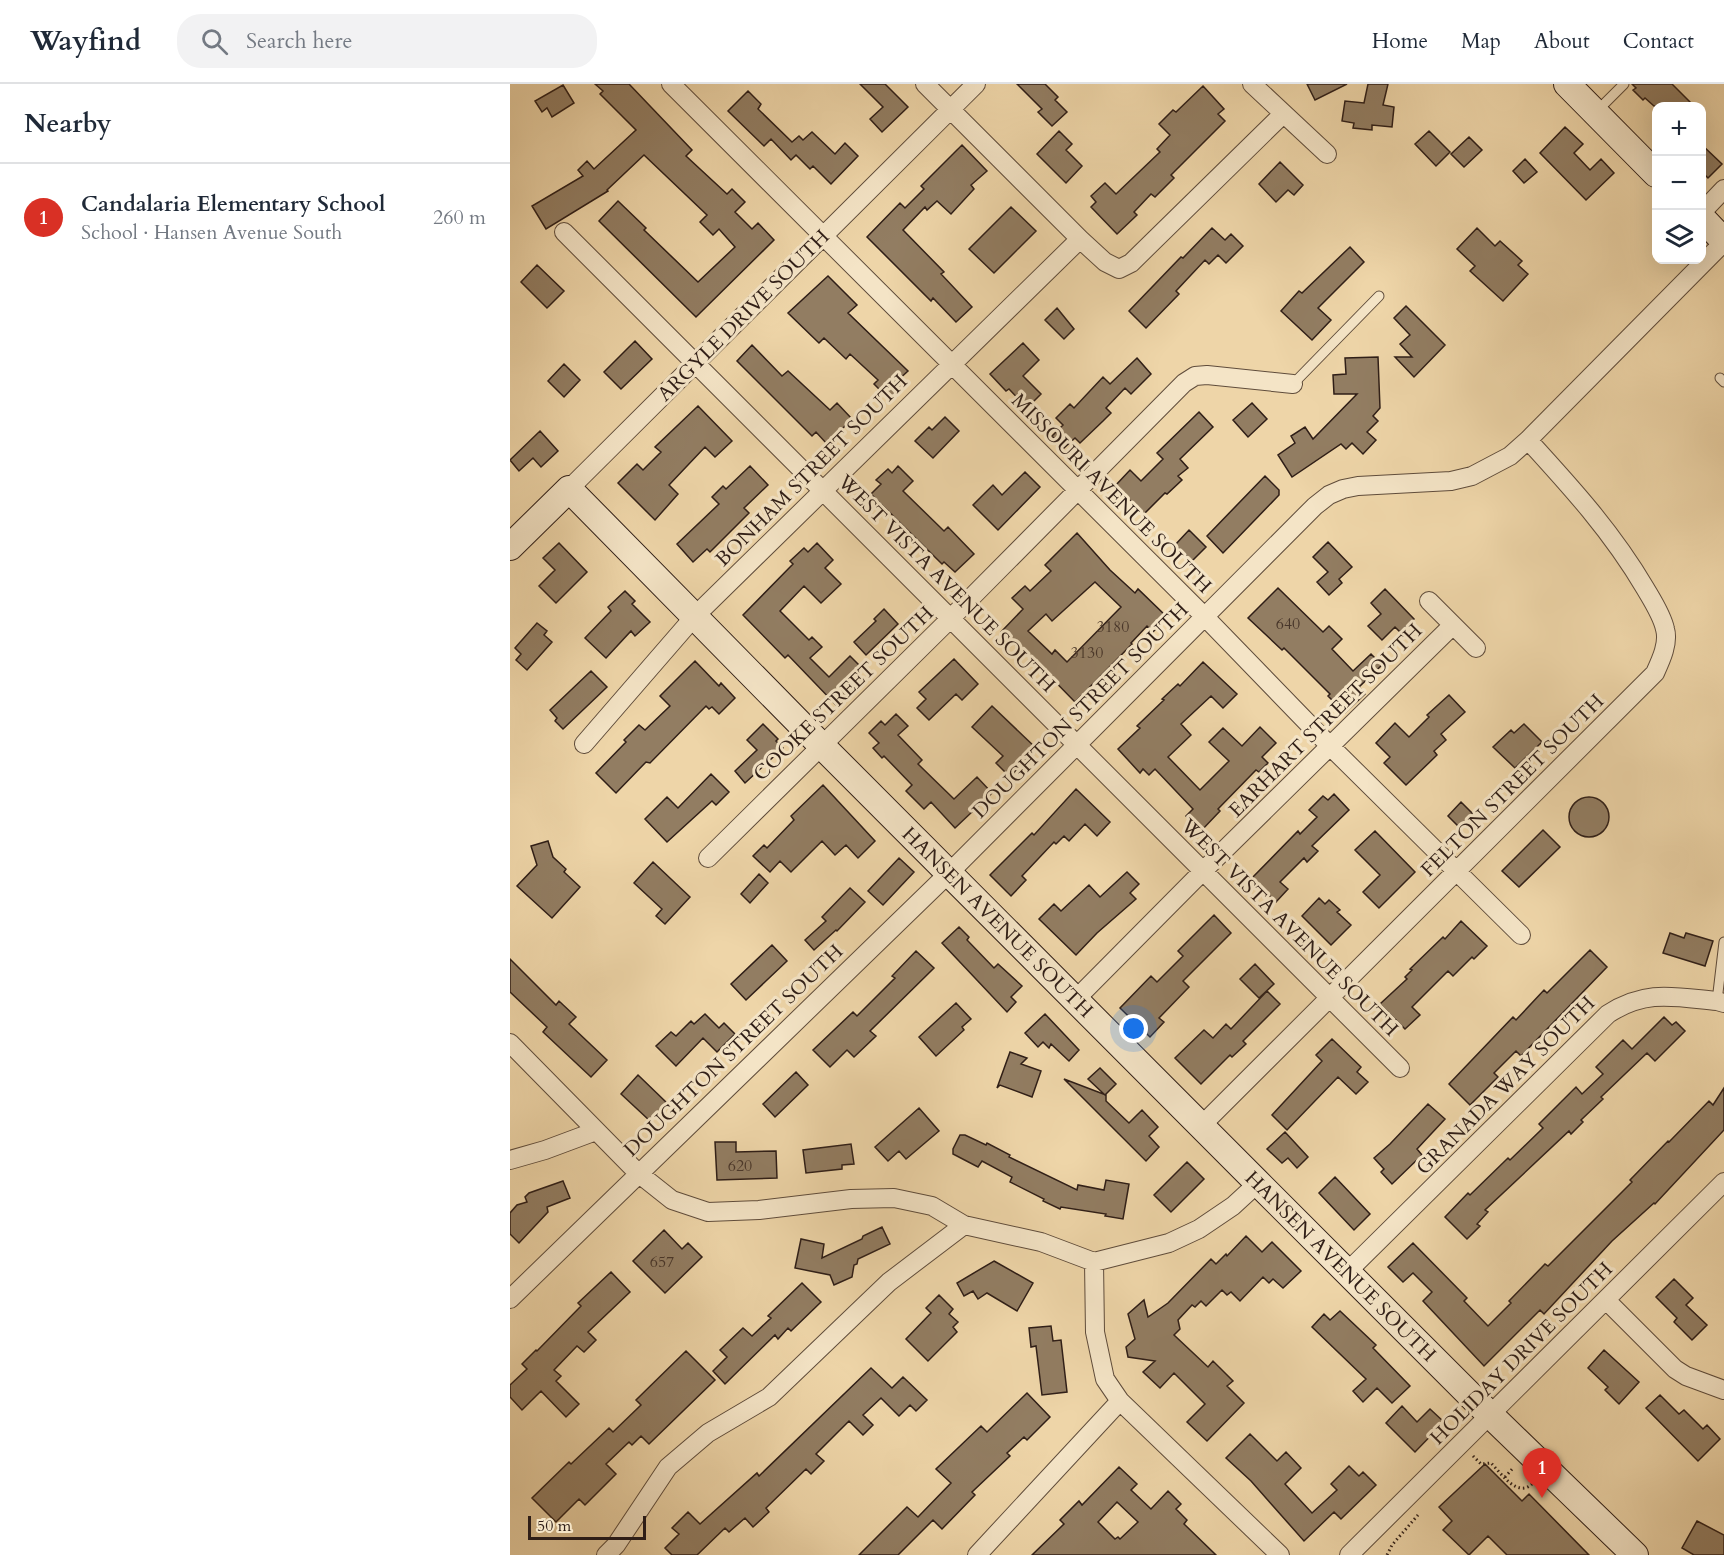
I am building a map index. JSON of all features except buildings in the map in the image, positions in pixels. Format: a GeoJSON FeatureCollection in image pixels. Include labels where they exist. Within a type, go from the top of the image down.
{"type":"FeatureCollection","features":[{"type":"Feature","properties":{"kind":"street","name":"MISSOURI AVENUE SOUTH"},"geometry":{"type":"LineString","coordinates":[[671,84],[1521,935]]}},
{"type":"Feature","properties":{"kind":"street"},"geometry":{"type":"LineString","coordinates":[[925,84],[1080,239],[1105,262],[1119,269],[1131,263],[1283,114]]}},
{"type":"Feature","properties":{"kind":"street","name":"ARGYLE DRIVE SOUTH"},"geometry":{"type":"LineString","coordinates":[[510,547],[976,84]]}},
{"type":"Feature","properties":{"kind":"street"},"geometry":{"type":"LineString","coordinates":[[1252,84],[1327,154]]}},
{"type":"Feature","properties":{"kind":"street"},"geometry":{"type":"LineString","coordinates":[[1567,84],[1652,170]]}},
{"type":"Feature","properties":{"kind":"street"},"geometry":{"type":"LineString","coordinates":[[1703,210],[1724,189]]}},
{"type":"Feature","properties":{"kind":"street"},"geometry":{"type":"LineString","coordinates":[[1706,223],[1724,241]]}},
{"type":"Feature","properties":{"kind":"street","name":"WEST VISTA AVENUE SOUTH"},"geometry":{"type":"LineString","coordinates":[[564,232],[1400,1068]]}},
{"type":"Feature","properties":{"kind":"street","name":"BONHAM STREET SOUTH"},"geometry":{"type":"LineString","coordinates":[[584,744],[694,617],[1080,239]]}},
{"type":"Feature","properties":{"kind":"street","name":"DOUGHTON STREET SOUTH"},"geometry":{"type":"LineString","coordinates":[[510,1299],[949,873],[1316,506],[1329,495],[1358,486],[1451,481],[1472,476],[1510,456],[1724,241]]}},
{"type":"Feature","properties":{"kind":"street","name":"COOKE STREET SOUTH"},"geometry":{"type":"LineString","coordinates":[[708,858],[1184,383],[1195,376],[1207,375],[1293,384]]}},
{"type":"Feature","properties":{"kind":"street","name":"FELTON STREET SOUTH"},"geometry":{"type":"LineString","coordinates":[[1201,1126],[1655,673],[1664,652],[1666,630],[1656,606],[1599,519],[1528,440]]}},
{"type":"Feature","properties":{"kind":"street","name":"HANSEN AVENUE SOUTH"},"geometry":{"type":"LineString","coordinates":[[569,489],[1201,1126],[1635,1555]]}},
{"type":"Feature","properties":{"kind":"street","name":"EARHART STREET SOUTH"},"geometry":{"type":"LineString","coordinates":[[1429,600],[1476,648]]}},
{"type":"Feature","properties":{"kind":"street","name":"EARHART STREET SOUTH"},"geometry":{"type":"LineString","coordinates":[[1076,1000],[1203,871],[1453,625]]}},
{"type":"Feature","properties":{"kind":"street","name":"GRANADA WAY SOUTH"},"geometry":{"type":"LineString","coordinates":[[1347,1272],[1608,1014],[1641,997],[1655,996],[1721,1002]]}},
{"type":"Feature","properties":{"kind":"street"},"geometry":{"type":"LineString","coordinates":[[510,1042],[638,1173],[672,1200],[708,1212],[759,1210],[851,1199],[894,1198],[932,1206],[964,1225],[1041,1242],[1094,1262],[1168,1244],[1199,1229],[1233,1206],[1258,1183]]}},
{"type":"Feature","properties":{"kind":"street"},"geometry":{"type":"LineString","coordinates":[[510,1160],[596,1131]]}},
{"type":"Feature","properties":{"kind":"street","name":"HOLIDAY DRIVE SOUTH"},"geometry":{"type":"LineString","coordinates":[[1349,1555],[1724,1182]]}},
{"type":"Feature","properties":{"kind":"street"},"geometry":{"type":"LineString","coordinates":[[606,1555],[616,1545],[668,1467],[708,1433],[769,1397],[889,1282],[964,1225]]}},
{"type":"Feature","properties":{"kind":"street"},"geometry":{"type":"LineString","coordinates":[[1094,1262],[1095,1332],[1105,1379],[1120,1401],[1280,1555]]}},
{"type":"Feature","properties":{"kind":"street"},"geometry":{"type":"LineString","coordinates":[[1606,1300],[1675,1369],[1686,1376],[1724,1390]]}},
{"type":"Feature","properties":{"kind":"street"},"geometry":{"type":"LineString","coordinates":[[977,1555],[1120,1401]]}},
{"type":"Feature","properties":{"kind":"lane"},"geometry":{"type":"LineString","coordinates":[[1595,113],[1624,84]]}},
{"type":"Feature","properties":{"kind":"lane"},"geometry":{"type":"LineString","coordinates":[[1293,384],[1379,296]]}},
{"type":"Feature","properties":{"kind":"lane"},"geometry":{"type":"LineString","coordinates":[[1721,1002],[1724,942]]}},
{"type":"Feature","properties":{"kind":"path"},"geometry":{"type":"LineString","coordinates":[[1472,1454],[1481,1464],[1491,1463],[1517,1488],[1523,1489],[1532,1483],[1540,1491]]}},
{"type":"Feature","properties":{"kind":"path"},"geometry":{"type":"LineString","coordinates":[[1505,1477],[1515,1467]]}},
{"type":"Feature","properties":{"kind":"path"},"geometry":{"type":"LineString","coordinates":[[1387,1555],[1392,1545],[1418,1515]]}},
{"type":"Feature","properties":{"kind":"place","name":"Candalaria Elementary School"},"geometry":{"type":"Point","coordinates":[1542,1498]}}]}
